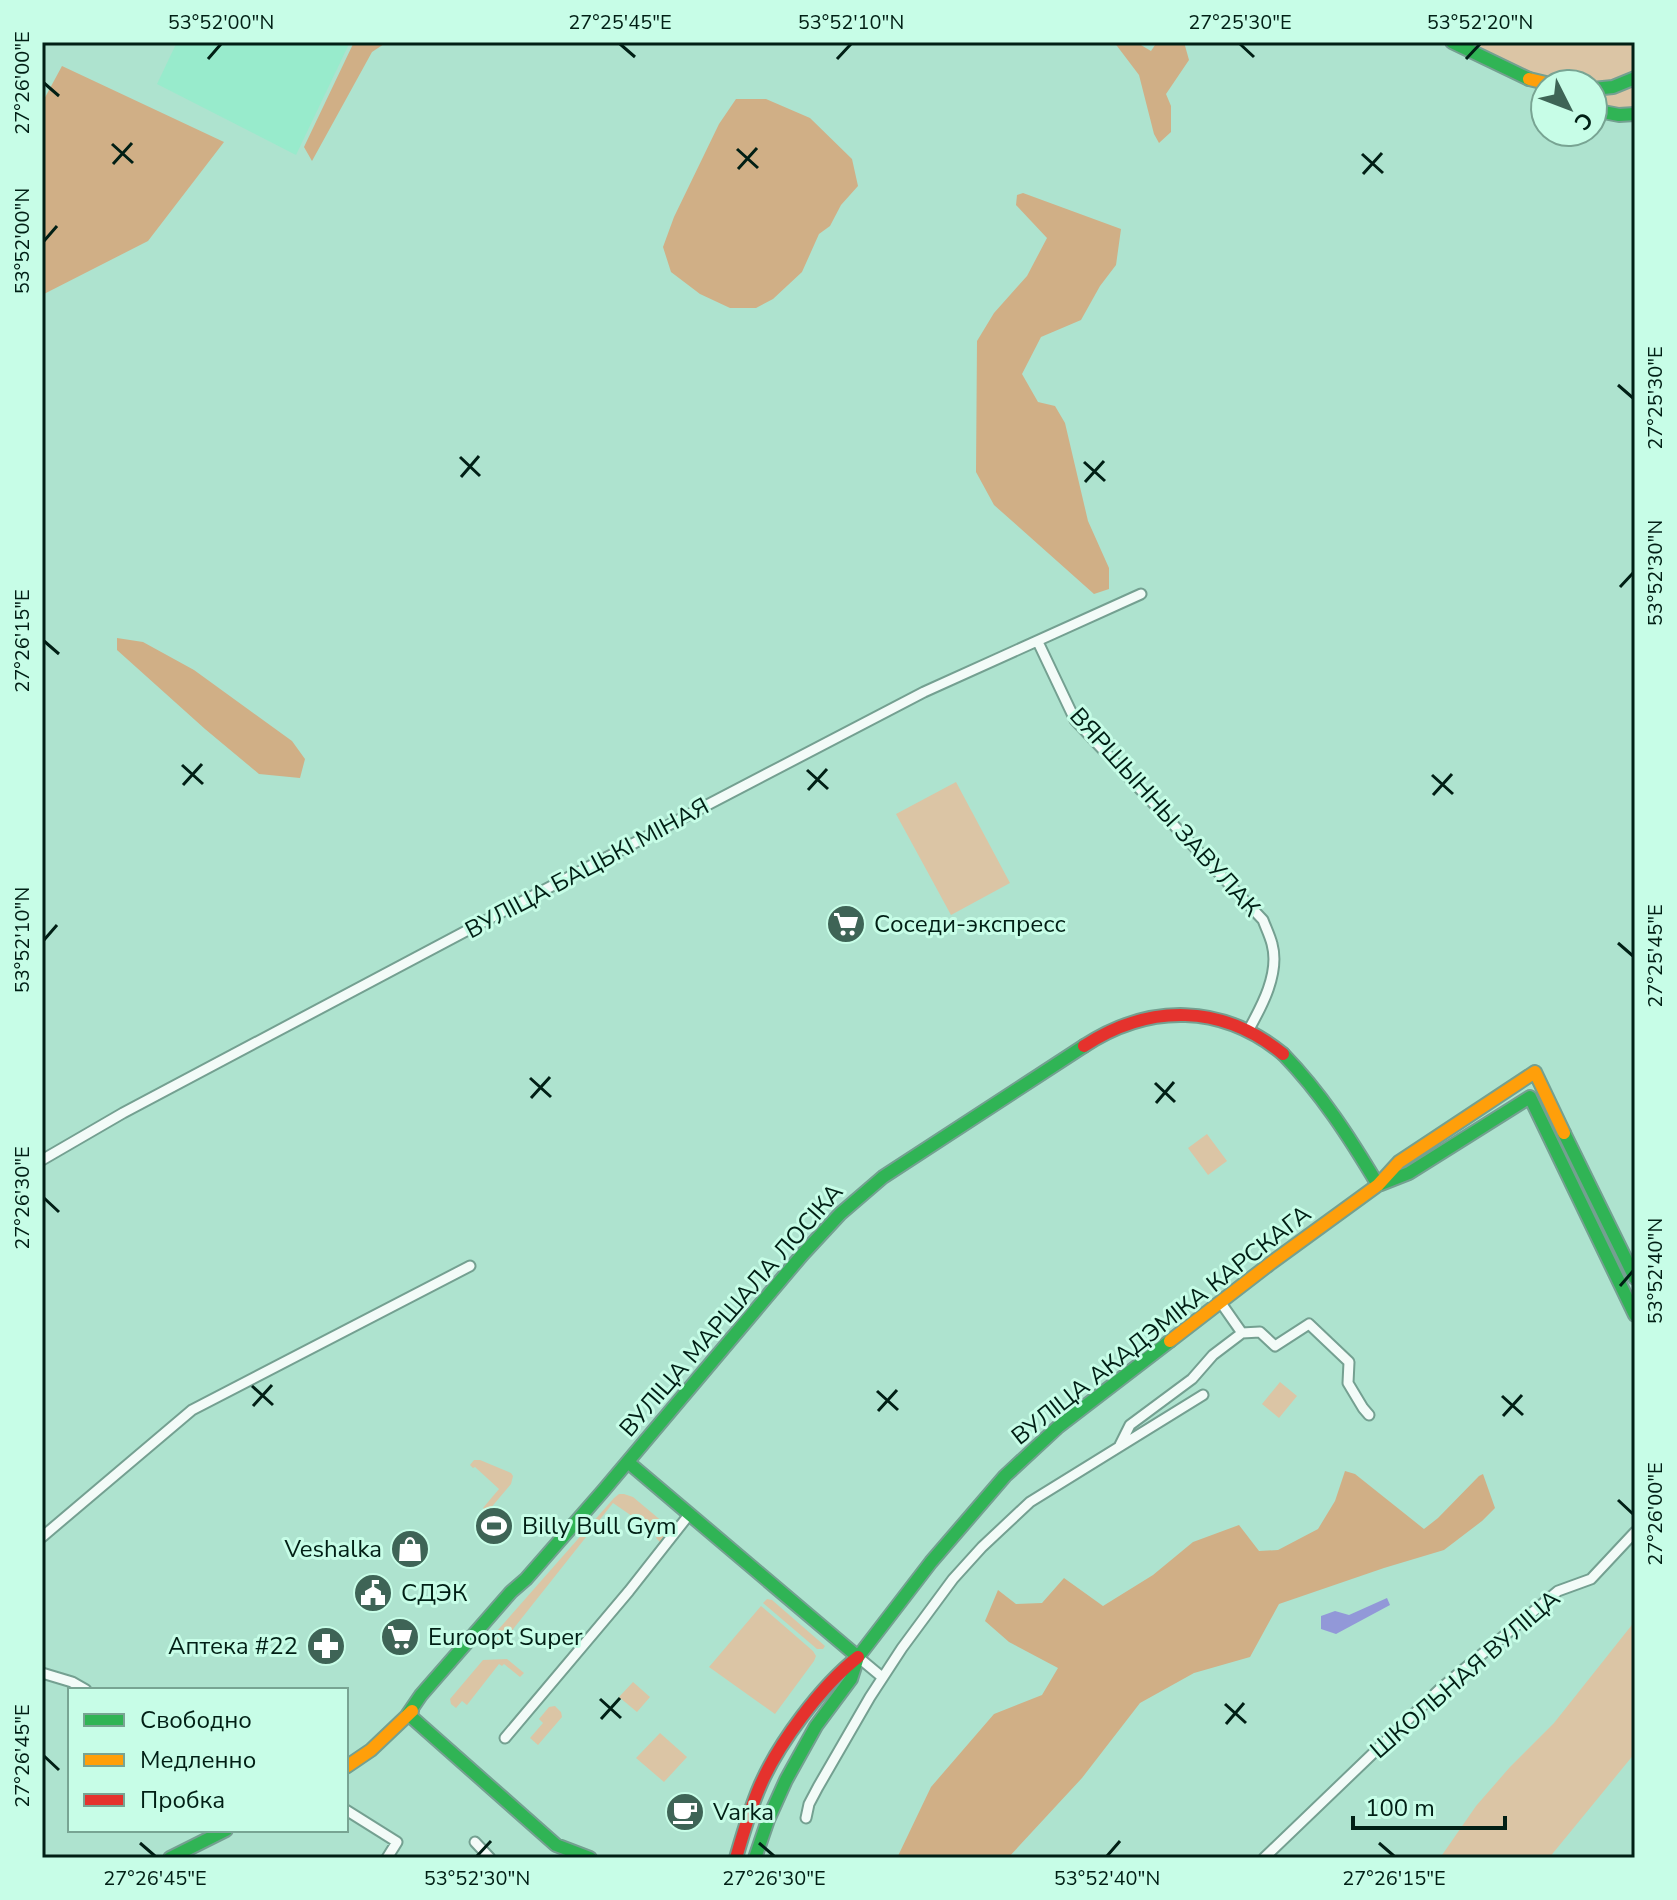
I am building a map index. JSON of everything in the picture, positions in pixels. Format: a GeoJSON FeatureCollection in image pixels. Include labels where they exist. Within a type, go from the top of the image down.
{"type":"FeatureCollection","features":[{"type":"Feature","properties":{"kind":"main road"},"geometry":{"type":"LineString","coordinates":[[1452,42],[1529,79]]}},
{"type":"Feature","properties":{"kind":"main road"},"geometry":{"type":"LineString","coordinates":[[1609,87],[1635,78]]}},
{"type":"Feature","properties":{"kind":"main road"},"geometry":{"type":"LineString","coordinates":[[1609,113],[1635,114]]}},
{"type":"Feature","properties":{"kind":"main road","name":"ВУЛІЦА МАРШАЛА ЛОСІКА"},"geometry":{"type":"LineString","coordinates":[[348,1766],[371,1750],[426,1699],[517,1596],[526,1579],[629,1463],[791,1269],[859,1195],[1047,1069],[1118,1027],[1154,1017],[1192,1015],[1224,1021],[1248,1031],[1277,1050],[1302,1074],[1378,1185]]}},
{"type":"Feature","properties":{"kind":"main road"},"geometry":{"type":"LineString","coordinates":[[1378,1185],[1399,1162],[1535,1072],[1635,1278]]}},
{"type":"Feature","properties":{"kind":"main road"},"geometry":{"type":"LineString","coordinates":[[1523,1080],[1635,1315]]}},
{"type":"Feature","properties":{"kind":"main road"},"geometry":{"type":"LineString","coordinates":[[1378,1185],[1409,1173],[1530,1097]]}},
{"type":"Feature","properties":{"kind":"main road","name":"ВУЛІЦА АКАДЭМІКА КАРСКАГА"},"geometry":{"type":"LineString","coordinates":[[736,1858],[749,1814],[777,1754],[830,1682],[858,1657],[931,1562],[1005,1476],[1058,1427],[1378,1185]]}},
{"type":"Feature","properties":{"kind":"main road"},"geometry":{"type":"LineString","coordinates":[[629,1463],[858,1657]]}},
{"type":"Feature","properties":{"kind":"main road","name":"ВУЛІЦА АКАДЭМІКА КАРСКАГА"},"geometry":{"type":"LineString","coordinates":[[755,1858],[786,1780],[816,1726],[851,1679],[858,1657]]}},
{"type":"Feature","properties":{"kind":"main road"},"geometry":{"type":"LineString","coordinates":[[408,1714],[556,1845],[590,1858]]}},
{"type":"Feature","properties":{"kind":"main road"},"geometry":{"type":"LineString","coordinates":[[170,1858],[222,1832]]}},
{"type":"Feature","properties":{"kind":"street","name":"ВУЛІЦА БАЦЬКІ МІНАЯ"},"geometry":{"type":"LineString","coordinates":[[42,1160],[123,1113],[924,692],[1141,594]]}},
{"type":"Feature","properties":{"kind":"street","name":"ВЯРШЫННЫ ЗАВУЛАК"},"geometry":{"type":"LineString","coordinates":[[1038,642],[1075,720],[1263,920],[1273,946],[1273,973],[1248,1031]]}},
{"type":"Feature","properties":{"kind":"street"},"geometry":{"type":"LineString","coordinates":[[42,1537],[192,1410],[470,1266]]}},
{"type":"Feature","properties":{"kind":"street"},"geometry":{"type":"LineString","coordinates":[[1221,1303],[1242,1333]]}},
{"type":"Feature","properties":{"kind":"street"},"geometry":{"type":"LineString","coordinates":[[1120,1445],[1130,1425],[1192,1379],[1213,1355],[1242,1333],[1260,1332],[1275,1346],[1309,1324],[1349,1362],[1348,1383],[1369,1415]]}},
{"type":"Feature","properties":{"kind":"street"},"geometry":{"type":"LineString","coordinates":[[806,1818],[818,1787],[882,1677],[920,1621],[982,1547],[1030,1502],[1203,1395]]}},
{"type":"Feature","properties":{"kind":"street"},"geometry":{"type":"LineString","coordinates":[[505,1738],[688,1516]]}},
{"type":"Feature","properties":{"kind":"street","name":"ШКОЛЬНАЯ ВУЛІЦА"},"geometry":{"type":"LineString","coordinates":[[1264,1858],[1440,1689],[1558,1591],[1596,1575],[1635,1532]]}},
{"type":"Feature","properties":{"kind":"street"},"geometry":{"type":"LineString","coordinates":[[858,1657],[882,1677]]}},
{"type":"Feature","properties":{"kind":"street"},"geometry":{"type":"LineString","coordinates":[[42,1673],[82,1688]]}},
{"type":"Feature","properties":{"kind":"street"},"geometry":{"type":"LineString","coordinates":[[348,1811],[397,1842],[387,1858]]}},
{"type":"Feature","properties":{"kind":"street"},"geometry":{"type":"LineString","coordinates":[[475,1842],[490,1858]]}},
{"type":"Feature","properties":{"kind":"shaded area"},"geometry":{"type":"Polygon","coordinates":[[[177,42],[350,42],[296,155],[157,84],[177,42]]]}},
{"type":"Feature","properties":{"kind":"shaded area"},"geometry":{"type":"Polygon","coordinates":[[[354,42],[387,42],[372,52],[312,161],[304,147],[354,42]]]}},
{"type":"Feature","properties":{"kind":"shaded area"},"geometry":{"type":"Polygon","coordinates":[[[1114,42],[1136,42],[1151,51],[1157,42],[1184,42],[1189,60],[1166,94],[1171,106],[1171,132],[1159,143],[1139,75],[1114,42]]]}},
{"type":"Feature","properties":{"kind":"shaded area"},"geometry":{"type":"Polygon","coordinates":[[[1464,42],[1635,42],[1635,72],[1609,80],[1609,68],[1529,68],[1529,73],[1464,42]]]}},
{"type":"Feature","properties":{"kind":"shaded area"},"geometry":{"type":"Polygon","coordinates":[[[62,66],[224,142],[148,241],[42,295],[42,103],[62,66]]]}},
{"type":"Feature","properties":{"kind":"shaded area"},"geometry":{"type":"Polygon","coordinates":[[[1635,84],[1635,109],[1609,107],[1609,90],[1635,84]]]}},
{"type":"Feature","properties":{"kind":"shaded area"},"geometry":{"type":"Polygon","coordinates":[[[736,99],[766,99],[810,118],[852,159],[858,186],[841,205],[830,226],[819,234],[802,272],[773,299],[756,308],[730,308],[700,294],[671,272],[663,247],[674,217],[719,124],[736,99]]]}},
{"type":"Feature","properties":{"kind":"shaded area"},"geometry":{"type":"Polygon","coordinates":[[[1023,193],[1121,229],[1116,265],[1081,320],[1041,337],[1022,374],[1038,402],[1055,406],[1065,423],[1088,521],[1109,568],[1109,589],[1094,594],[994,505],[976,472],[977,341],[994,313],[1027,276],[1047,238],[1016,205],[1017,195],[1023,193]]]}},
{"type":"Feature","properties":{"kind":"shaded area"},"geometry":{"type":"Polygon","coordinates":[[[117,638],[143,642],[194,670],[292,741],[305,759],[300,778],[259,774],[117,650],[117,638]]]}},
{"type":"Feature","properties":{"kind":"shaded area"},"geometry":{"type":"Polygon","coordinates":[[[956,782],[1010,883],[951,915],[896,814],[956,782]]]}},
{"type":"Feature","properties":{"kind":"shaded area"},"geometry":{"type":"Polygon","coordinates":[[[1207,1134],[1227,1161],[1208,1175],[1188,1148],[1207,1134]]]}},
{"type":"Feature","properties":{"kind":"shaded area"},"geometry":{"type":"Polygon","coordinates":[[[1280,1382],[1297,1396],[1279,1418],[1262,1404],[1280,1382]]]}},
{"type":"Feature","properties":{"kind":"shaded area"},"geometry":{"type":"Polygon","coordinates":[[[474,1460],[513,1476],[511,1484],[489,1510],[483,1508],[499,1489],[470,1465],[474,1460]]]}},
{"type":"Feature","properties":{"kind":"shaded area"},"geometry":{"type":"Polygon","coordinates":[[[1345,1471],[1355,1474],[1424,1529],[1483,1474],[1495,1508],[1444,1550],[1279,1604],[1250,1657],[1194,1673],[1140,1703],[1082,1778],[1008,1858],[897,1858],[931,1787],[994,1714],[1042,1695],[1058,1668],[1009,1642],[985,1621],[998,1590],[1016,1604],[1042,1603],[1064,1578],[1103,1606],[1153,1575],[1193,1542],[1239,1525],[1259,1551],[1278,1550],[1318,1529],[1335,1501],[1345,1471]]]}},
{"type":"Feature","properties":{"kind":"shaded area"},"geometry":{"type":"Polygon","coordinates":[[[624,1494],[633,1497],[670,1528],[660,1542],[656,1538],[658,1534],[613,1503],[498,1648],[490,1641],[497,1631],[614,1498],[624,1494]]]}},
{"type":"Feature","properties":{"kind":"shaded area"},"geometry":{"type":"Polygon","coordinates":[[[767,1599],[825,1646],[823,1649],[817,1649],[763,1603],[767,1599]]]}},
{"type":"Feature","properties":{"kind":"shaded area"},"geometry":{"type":"Polygon","coordinates":[[[761,1606],[816,1656],[775,1714],[709,1667],[761,1606]]]}},
{"type":"Feature","properties":{"kind":"shaded area"},"geometry":{"type":"Polygon","coordinates":[[[1635,1621],[1635,1753],[1549,1858],[1440,1858],[1476,1806],[1554,1723],[1635,1621]]]}},
{"type":"Feature","properties":{"kind":"shaded area"},"geometry":{"type":"Polygon","coordinates":[[[507,1659],[524,1673],[520,1677],[504,1664],[499,1664],[467,1705],[462,1701],[456,1708],[451,1704],[450,1699],[483,1660],[507,1659]]]}},
{"type":"Feature","properties":{"kind":"shaded area"},"geometry":{"type":"Polygon","coordinates":[[[633,1682],[650,1697],[637,1712],[619,1697],[633,1682]]]}},
{"type":"Feature","properties":{"kind":"shaded area"},"geometry":{"type":"Polygon","coordinates":[[[555,1706],[562,1717],[538,1745],[530,1738],[543,1723],[539,1719],[549,1707],[555,1706]]]}},
{"type":"Feature","properties":{"kind":"shaded area"},"geometry":{"type":"Polygon","coordinates":[[[660,1733],[687,1757],[664,1782],[636,1758],[660,1733]]]}},
{"type":"Feature","properties":{"kind":"water"},"geometry":{"type":"Polygon","coordinates":[[[1387,1598],[1390,1605],[1336,1634],[1321,1629],[1321,1616],[1335,1611],[1349,1615],[1387,1598]]]}},
{"type":"Feature","properties":{"kind":"traffic: fast"},"geometry":{"type":"LineString","coordinates":[[1452,42],[1529,79]]}},
{"type":"Feature","properties":{"kind":"traffic: fast"},"geometry":{"type":"LineString","coordinates":[[1609,87],[1635,78]]}},
{"type":"Feature","properties":{"kind":"traffic: fast"},"geometry":{"type":"LineString","coordinates":[[1609,113],[1635,114]]}},
{"type":"Feature","properties":{"kind":"traffic: fast"},"geometry":{"type":"LineString","coordinates":[[408,1714],[421,1695],[603,1491],[840,1214],[883,1177],[1084,1046]]}},
{"type":"Feature","properties":{"kind":"traffic: fast"},"geometry":{"type":"LineString","coordinates":[[1283,1054],[1334,1116],[1378,1185]]}},
{"type":"Feature","properties":{"kind":"traffic: fast"},"geometry":{"type":"LineString","coordinates":[[1381,1184],[1409,1173],[1530,1097],[1635,1315]]}},
{"type":"Feature","properties":{"kind":"traffic: fast"},"geometry":{"type":"LineString","coordinates":[[1564,1133],[1635,1278]]}},
{"type":"Feature","properties":{"kind":"traffic: fast"},"geometry":{"type":"LineString","coordinates":[[755,1858],[786,1780],[816,1726],[851,1679],[858,1657],[931,1562],[1005,1476],[1058,1427],[1170,1341]]}},
{"type":"Feature","properties":{"kind":"traffic: fast"},"geometry":{"type":"LineString","coordinates":[[629,1463],[858,1657]]}},
{"type":"Feature","properties":{"kind":"traffic: fast"},"geometry":{"type":"LineString","coordinates":[[408,1714],[556,1845],[590,1858]]}},
{"type":"Feature","properties":{"kind":"traffic: fast"},"geometry":{"type":"LineString","coordinates":[[170,1858],[222,1832]]}},
{"type":"Feature","properties":{"kind":"traffic: slow"},"geometry":{"type":"LineString","coordinates":[[1170,1341],[1378,1185],[1399,1162],[1535,1072],[1564,1133]]}},
{"type":"Feature","properties":{"kind":"traffic: slow"},"geometry":{"type":"LineString","coordinates":[[348,1766],[371,1750],[412,1711]]}},
{"type":"Feature","properties":{"kind":"traffic: jam"},"geometry":{"type":"LineString","coordinates":[[1084,1046],[1134,1022],[1160,1016],[1185,1015],[1211,1018],[1235,1026],[1283,1054]]}},
{"type":"Feature","properties":{"kind":"traffic: jam"},"geometry":{"type":"LineString","coordinates":[[736,1858],[756,1795],[778,1752],[815,1699],[858,1657]]}},
{"type":"Feature","properties":{"kind":"place","name":"Соседи-экспресс"},"geometry":{"type":"Point","coordinates":[846,924]}},
{"type":"Feature","properties":{"kind":"place","name":"Billy Bull Gym"},"geometry":{"type":"Point","coordinates":[494,1526]}},
{"type":"Feature","properties":{"kind":"place","name":"Veshalka"},"geometry":{"type":"Point","coordinates":[410,1549]}},
{"type":"Feature","properties":{"kind":"place","name":"СДЭК"},"geometry":{"type":"Point","coordinates":[373,1593]}},
{"type":"Feature","properties":{"kind":"place","name":"Euroopt Super"},"geometry":{"type":"Point","coordinates":[400,1637]}},
{"type":"Feature","properties":{"kind":"place","name":"Аптека #22"},"geometry":{"type":"Point","coordinates":[326,1646]}},
{"type":"Feature","properties":{"kind":"place","name":"Varka"},"geometry":{"type":"Point","coordinates":[685,1812]}}]}
